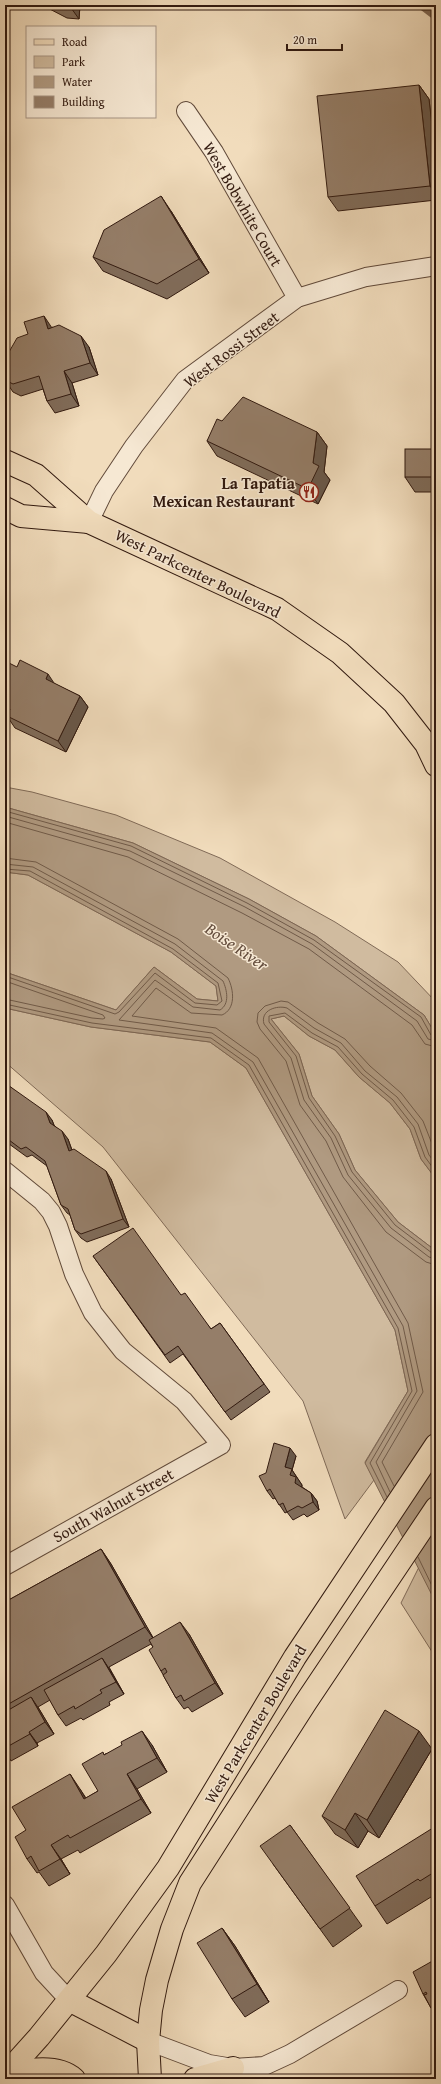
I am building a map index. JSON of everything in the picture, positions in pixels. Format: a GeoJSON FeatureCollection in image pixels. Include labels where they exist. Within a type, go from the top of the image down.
{"type":"FeatureCollection","features":[{"type":"Feature","properties":{"kind":"main road","name":"West Parkcenter Boulevard"},"geometry":{"type":"LineString","coordinates":[[5,461],[36,475],[89,522],[277,609],[340,653],[394,703],[426,744],[436,765]]}},
{"type":"Feature","properties":{"kind":"main road","name":"West Parkcenter Boulevard"},"geometry":{"type":"LineString","coordinates":[[5,508],[21,516],[89,522]]}},
{"type":"Feature","properties":{"kind":"main road","name":"West Parkcenter Boulevard"},"geometry":{"type":"LineString","coordinates":[[6,2074],[70,2000],[106,1954],[168,1868],[295,1657],[436,1445]]}},
{"type":"Feature","properties":{"kind":"main road","name":"West Parkcenter Boulevard"},"geometry":{"type":"LineString","coordinates":[[150,2079],[148,2041],[151,2010],[157,1980],[172,1929],[190,1883],[372,1603],[436,1508]]}},
{"type":"Feature","properties":{"kind":"main road"},"geometry":{"type":"LineString","coordinates":[[70,2000],[148,2041]]}},
{"type":"Feature","properties":{"kind":"main road"},"geometry":{"type":"LineString","coordinates":[[195,2079],[233,2068]]}},
{"type":"Feature","properties":{"kind":"main road"},"geometry":{"type":"LineString","coordinates":[[6,2074],[37,2069],[68,2073],[74,2079]]}},
{"type":"Feature","properties":{"kind":"street","name":"West Bobwhite Court"},"geometry":{"type":"LineString","coordinates":[[186,111],[214,152],[297,298]]}},
{"type":"Feature","properties":{"kind":"street","name":"West Rossi Street"},"geometry":{"type":"LineString","coordinates":[[89,522],[104,491],[134,446],[185,380],[297,298],[366,277],[436,266]]}},
{"type":"Feature","properties":{"kind":"street","name":"South Walnut Street"},"geometry":{"type":"LineString","coordinates":[[5,1171],[42,1201],[51,1212],[58,1226],[74,1274],[93,1313],[123,1351],[184,1401],[221,1445],[5,1566]]}},
{"type":"Feature","properties":{"kind":"street"},"geometry":{"type":"LineString","coordinates":[[5,1906],[44,1973],[70,2000]]}},
{"type":"Feature","properties":{"kind":"street"},"geometry":{"type":"LineString","coordinates":[[148,2041],[209,2064],[233,2068],[264,2066],[290,2054],[398,1990]]}},
{"type":"Feature","properties":{"kind":"green space"},"geometry":{"type":"Polygon","coordinates":[[[5,787],[32,792],[116,815],[220,858],[335,922],[398,962],[436,1002],[436,1035],[424,1015],[316,936],[249,899],[133,843],[5,807],[5,787]]]}},
{"type":"Feature","properties":{"kind":"green space"},"geometry":{"type":"Polygon","coordinates":[[[5,872],[28,875],[171,952],[216,986],[218,1001],[197,999],[154,967],[116,1010],[5,972],[5,872]]]}},
{"type":"Feature","properties":{"kind":"green space"},"geometry":{"type":"Polygon","coordinates":[[[5,1008],[91,1027],[210,1042],[246,1068],[395,1330],[408,1391],[365,1462],[374,1480],[345,1519],[303,1401],[103,1147],[5,1062],[5,1008]]]}},
{"type":"Feature","properties":{"kind":"green space"},"geometry":{"type":"Polygon","coordinates":[[[284,1016],[309,1036],[335,1050],[359,1077],[390,1103],[410,1129],[421,1159],[436,1179],[436,1251],[398,1222],[355,1170],[339,1134],[312,1096],[299,1054],[271,1019],[284,1016]]]}},
{"type":"Feature","properties":{"kind":"green space"},"geometry":{"type":"Polygon","coordinates":[[[419,1567],[436,1603],[436,1658],[401,1603],[419,1567]]]}},
{"type":"Feature","properties":{"kind":"water","name":"Boise River"},"geometry":{"type":"Polygon","coordinates":[[[5,807],[133,843],[249,899],[316,936],[424,1015],[436,1035],[436,1179],[421,1159],[410,1129],[390,1103],[359,1077],[335,1050],[309,1036],[284,1016],[271,1019],[299,1054],[312,1096],[339,1134],[355,1170],[398,1222],[436,1251],[436,1603],[365,1463],[408,1391],[395,1330],[246,1068],[210,1042],[91,1027],[5,1008],[5,972],[116,1010],[154,967],[197,999],[218,1001],[216,986],[171,952],[28,875],[5,872],[5,807]]]}},
{"type":"Feature","properties":{"kind":"building"},"geometry":{"type":"Polygon","coordinates":[[[419,85],[430,186],[328,197],[317,96],[419,85]]]}},
{"type":"Feature","properties":{"kind":"building"},"geometry":{"type":"Polygon","coordinates":[[[161,196],[199,259],[157,284],[93,257],[104,230],[161,196]]]}},
{"type":"Feature","properties":{"kind":"building"},"geometry":{"type":"Polygon","coordinates":[[[44,316],[48,329],[59,325],[81,336],[90,363],[64,371],[71,394],[47,401],[39,376],[13,384],[5,380],[5,359],[17,338],[28,334],[24,322],[44,316]]]}},
{"type":"Feature","properties":{"kind":"building"},"geometry":{"type":"Polygon","coordinates":[[[243,397],[317,432],[313,463],[319,466],[308,489],[207,441],[217,419],[222,421],[243,397]]]}},
{"type":"Feature","properties":{"kind":"building"},"geometry":{"type":"Polygon","coordinates":[[[405,449],[436,449],[436,477],[405,477],[405,449]]]}},
{"type":"Feature","properties":{"kind":"building"},"geometry":{"type":"Polygon","coordinates":[[[20,660],[48,674],[46,679],[80,696],[58,741],[7,716],[10,709],[5,706],[5,666],[7,662],[17,667],[20,660]]]}},
{"type":"Feature","properties":{"kind":"building"},"geometry":{"type":"Polygon","coordinates":[[[5,1083],[46,1112],[50,1123],[62,1131],[69,1151],[74,1149],[106,1171],[123,1219],[81,1234],[75,1230],[68,1209],[61,1205],[45,1161],[26,1147],[21,1149],[5,1137],[5,1083]]]}},
{"type":"Feature","properties":{"kind":"building"},"geometry":{"type":"Polygon","coordinates":[[[133,1228],[181,1295],[185,1293],[211,1329],[220,1323],[264,1384],[225,1412],[178,1346],[165,1355],[93,1256],[133,1228]]]}},
{"type":"Feature","properties":{"kind":"building"},"geometry":{"type":"Polygon","coordinates":[[[274,1443],[290,1448],[285,1467],[292,1469],[290,1475],[296,1477],[295,1483],[311,1493],[313,1502],[302,1508],[298,1506],[287,1512],[283,1503],[279,1505],[270,1489],[267,1491],[259,1476],[266,1473],[274,1443]]]}},
{"type":"Feature","properties":{"kind":"building"},"geometry":{"type":"Polygon","coordinates":[[[101,1549],[145,1627],[5,1706],[5,1602],[101,1549]]]}},
{"type":"Feature","properties":{"kind":"building"},"geometry":{"type":"Polygon","coordinates":[[[180,1622],[215,1683],[184,1701],[181,1695],[176,1698],[163,1675],[167,1672],[165,1668],[161,1671],[149,1650],[153,1647],[149,1640],[180,1622]]]}},
{"type":"Feature","properties":{"kind":"building"},"geometry":{"type":"Polygon","coordinates":[[[102,1658],[116,1682],[100,1690],[102,1693],[75,1709],[74,1706],[58,1715],[44,1690],[102,1658]]]}},
{"type":"Feature","properties":{"kind":"building"},"geometry":{"type":"Polygon","coordinates":[[[31,1697],[45,1722],[29,1732],[30,1734],[5,1748],[5,1712],[31,1697]]]}},
{"type":"Feature","properties":{"kind":"building"},"geometry":{"type":"Polygon","coordinates":[[[385,1710],[419,1731],[367,1820],[355,1813],[345,1830],[322,1816],[385,1710]]]}},
{"type":"Feature","properties":{"kind":"building"},"geometry":{"type":"Polygon","coordinates":[[[142,1731],[157,1758],[127,1774],[141,1799],[70,1838],[68,1835],[51,1845],[60,1859],[39,1871],[31,1856],[27,1859],[15,1837],[26,1830],[12,1807],[70,1774],[84,1799],[98,1791],[82,1764],[103,1752],[104,1755],[122,1745],[121,1742],[142,1731]]]}},
{"type":"Feature","properties":{"kind":"building"},"geometry":{"type":"Polygon","coordinates":[[[290,1825],[350,1908],[320,1929],[260,1846],[290,1825]]]}},
{"type":"Feature","properties":{"kind":"building"},"geometry":{"type":"Polygon","coordinates":[[[436,1826],[436,1871],[420,1881],[418,1879],[375,1906],[356,1876],[436,1826]]]}},
{"type":"Feature","properties":{"kind":"building"},"geometry":{"type":"Polygon","coordinates":[[[222,1928],[257,1984],[232,1999],[197,1943],[222,1928]]]}},
{"type":"Feature","properties":{"kind":"building"},"geometry":{"type":"Polygon","coordinates":[[[436,1959],[436,2009],[434,2006],[431,2008],[424,1995],[427,1994],[426,1992],[423,1994],[413,1972],[436,1959]]]}},
{"type":"Feature","properties":{"kind":"waterway"},"geometry":{"type":"LineString","coordinates":[[419,5],[436,18]]}},
{"type":"Feature","properties":{"kind":"place","name":"La Tapatia Mexican Restaurant"},"geometry":{"type":"Point","coordinates":[309,492]}}]}
